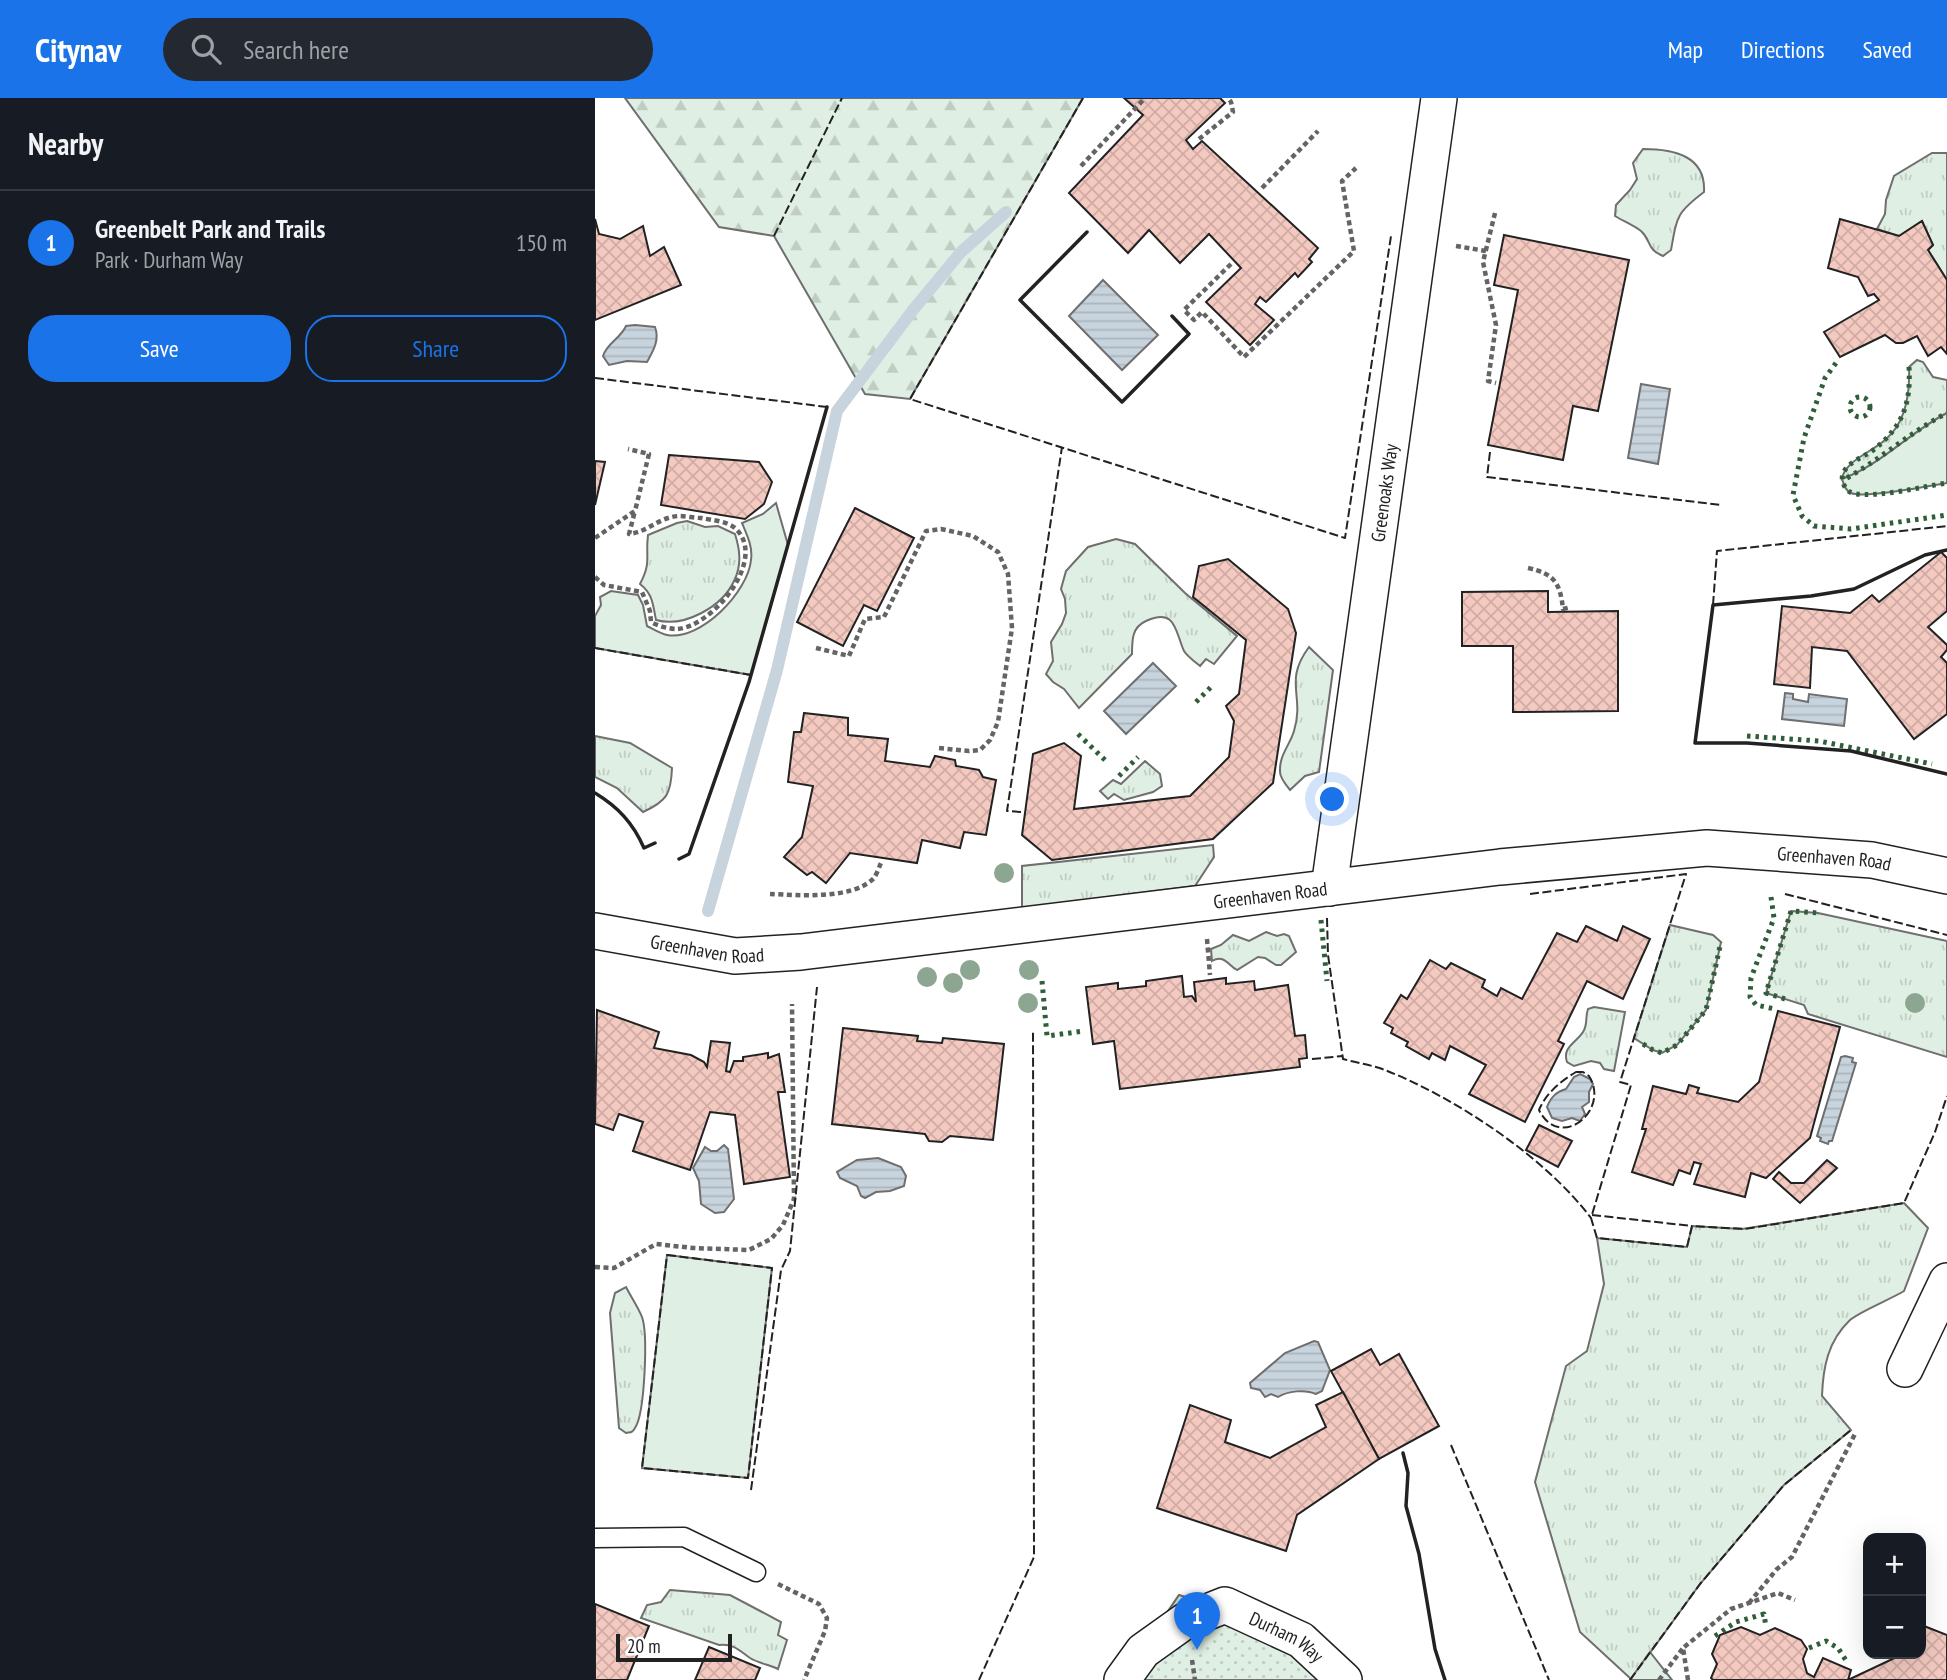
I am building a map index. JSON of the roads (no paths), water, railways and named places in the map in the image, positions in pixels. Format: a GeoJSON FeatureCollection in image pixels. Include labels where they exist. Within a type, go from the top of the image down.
{"type":"FeatureCollection","features":[{"type":"Feature","properties":{"kind":"street","name":"Greenoaks Way"},"geometry":{"type":"LineString","coordinates":[[1329,888],[1439,98]]}},
{"type":"Feature","properties":{"kind":"street","name":"Greenhaven Road"},"geometry":{"type":"LineString","coordinates":[[595,931],[735,956],[845,947],[1545,862],[1707,848],[1872,860],[1947,876]]}},
{"type":"Feature","properties":{"kind":"street"},"geometry":{"type":"LineString","coordinates":[[1905,1369],[1947,1281]]}},
{"type":"Feature","properties":{"kind":"street","name":"Durham Way"},"geometry":{"type":"LineString","coordinates":[[1122,1680],[1143,1651],[1185,1621],[1225,1605],[1301,1640],[1344,1680]]}},
{"type":"Feature","properties":{"kind":"lane"},"geometry":{"type":"LineString","coordinates":[[595,1538],[684,1537],[756,1572]]}},
{"type":"Feature","properties":{"kind":"waterway"},"geometry":{"type":"LineString","coordinates":[[708,911],[777,670],[837,411],[913,310],[961,252],[1006,212]]}},
{"type":"Feature","properties":{"kind":"place","name":"Greenbelt Park and Trails"},"geometry":{"type":"Point","coordinates":[1197,1650]}}]}
